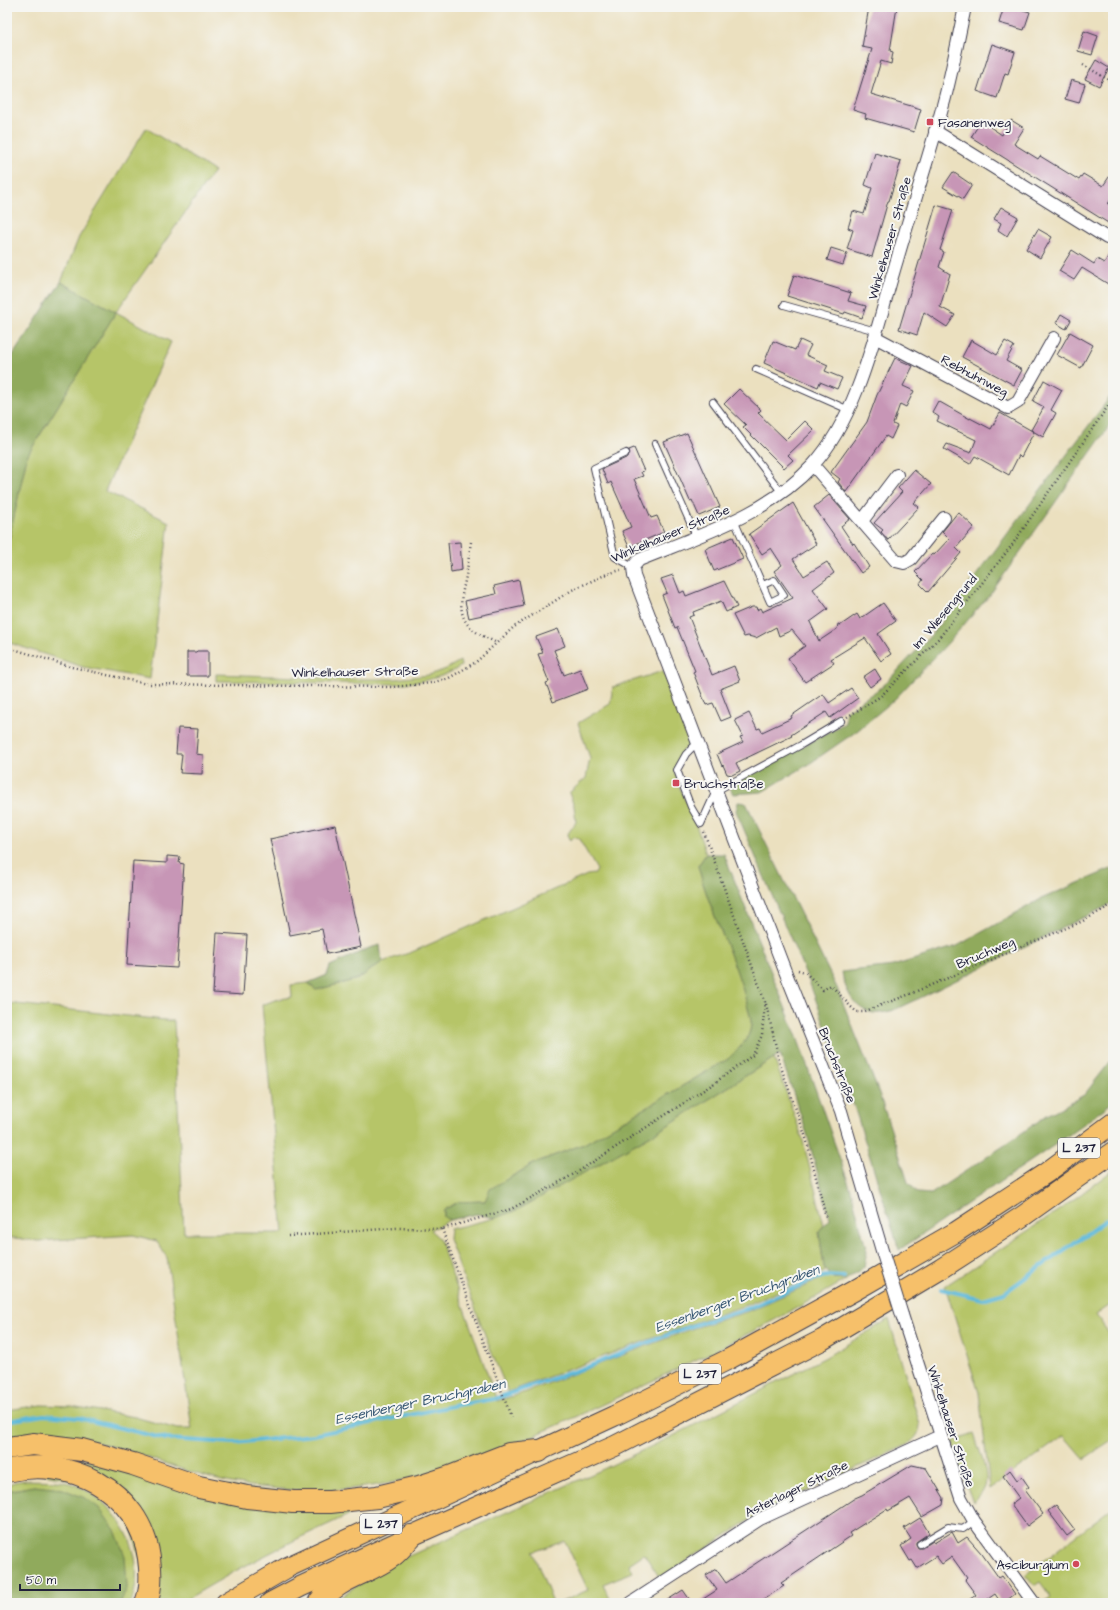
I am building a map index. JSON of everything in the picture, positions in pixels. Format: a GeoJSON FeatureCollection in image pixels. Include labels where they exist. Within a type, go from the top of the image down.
{"type":"FeatureCollection","features":[{"type":"Feature","properties":{"kind":"highway","name":"L 237"},"geometry":{"type":"LineString","coordinates":[[226,1603],[288,1567],[614,1416],[729,1359],[858,1289],[956,1232],[1046,1173],[1113,1123]]}},
{"type":"Feature","properties":{"kind":"highway","name":"L 237"},"geometry":{"type":"LineString","coordinates":[[270,1603],[300,1587],[411,1536],[615,1446],[822,1340],[1022,1216],[1113,1152]]}},
{"type":"Feature","properties":{"kind":"highway"},"geometry":{"type":"LineString","coordinates":[[7,1448],[33,1444],[82,1450],[132,1464],[199,1487],[247,1497],[293,1502],[330,1502],[377,1498],[444,1479],[509,1454],[539,1451]]}},
{"type":"Feature","properties":{"kind":"highway"},"geometry":{"type":"LineString","coordinates":[[7,1471],[27,1467],[58,1469],[73,1472],[99,1483],[127,1508],[140,1526],[148,1549],[151,1574],[146,1603]]}},
{"type":"Feature","properties":{"kind":"highway"},"geometry":{"type":"LineString","coordinates":[[319,1603],[335,1586],[392,1556],[411,1536]]}},
{"type":"Feature","properties":{"kind":"street","name":"Winkelhauser Straße"},"geometry":{"type":"LineString","coordinates":[[633,567],[639,560],[749,514],[782,493],[813,465],[834,439],[850,410],[875,334],[944,103],[965,7]]}},
{"type":"Feature","properties":{"kind":"street"},"geometry":{"type":"LineString","coordinates":[[935,131],[1108,238],[1113,238]]}},
{"type":"Feature","properties":{"kind":"street","name":"Rebhuhnweg"},"geometry":{"type":"LineString","coordinates":[[875,334],[1008,408],[1018,402],[1054,338]]}},
{"type":"Feature","properties":{"kind":"street"},"geometry":{"type":"LineString","coordinates":[[813,465],[896,561],[904,563],[911,558],[944,518]]}},
{"type":"Feature","properties":{"kind":"street"},"geometry":{"type":"LineString","coordinates":[[862,521],[898,476]]}},
{"type":"Feature","properties":{"kind":"street","name":"Bruchstraße"},"geometry":{"type":"LineString","coordinates":[[633,567],[634,576],[716,791],[841,1111],[879,1240]]}},
{"type":"Feature","properties":{"kind":"street","name":"Winkelhauser Straße"},"geometry":{"type":"LineString","coordinates":[[879,1240],[940,1436],[961,1498],[974,1522],[1034,1603]]}},
{"type":"Feature","properties":{"kind":"street","name":"Asterlager Straße"},"geometry":{"type":"LineString","coordinates":[[631,1603],[760,1519],[940,1436]]}},
{"type":"Feature","properties":{"kind":"lane"},"geometry":{"type":"LineString","coordinates":[[784,304],[875,334]]}},
{"type":"Feature","properties":{"kind":"lane"},"geometry":{"type":"LineString","coordinates":[[756,369],[850,410]]}},
{"type":"Feature","properties":{"kind":"lane"},"geometry":{"type":"LineString","coordinates":[[713,402],[782,493]]}},
{"type":"Feature","properties":{"kind":"lane"},"geometry":{"type":"LineString","coordinates":[[655,444],[696,536]]}},
{"type":"Feature","properties":{"kind":"lane"},"geometry":{"type":"LineString","coordinates":[[626,453],[594,468],[615,557],[633,567]]}},
{"type":"Feature","properties":{"kind":"lane"},"geometry":{"type":"LineString","coordinates":[[734,520],[763,585]]}},
{"type":"Feature","properties":{"kind":"lane"},"geometry":{"type":"LineString","coordinates":[[701,824],[716,791],[801,745],[841,721]]}},
{"type":"Feature","properties":{"kind":"lane"},"geometry":{"type":"LineString","coordinates":[[698,742],[686,754],[677,770],[691,807],[701,824]]}},
{"type":"Feature","properties":{"kind":"lane"},"geometry":{"type":"LineString","coordinates":[[920,1544],[948,1527],[963,1529],[974,1522]]}},
{"type":"Feature","properties":{"kind":"path"},"geometry":{"type":"LineString","coordinates":[[1083,65],[1113,82]]}},
{"type":"Feature","properties":{"kind":"path","name":"Im Wiesengrund"},"geometry":{"type":"LineString","coordinates":[[841,721],[881,696],[939,638],[1012,545],[1113,399]]}},
{"type":"Feature","properties":{"kind":"path"},"geometry":{"type":"LineString","coordinates":[[471,542],[466,577],[461,596],[462,609],[466,622],[473,630],[497,643]]}},
{"type":"Feature","properties":{"kind":"path","name":"Winkelhauser Straße"},"geometry":{"type":"LineString","coordinates":[[7,647],[72,667],[148,684],[393,687],[431,683],[449,678],[476,662],[514,627],[572,590],[607,574],[633,567]]}},
{"type":"Feature","properties":{"kind":"path"},"geometry":{"type":"LineString","coordinates":[[701,824],[765,1002],[780,1064],[806,1138],[826,1217]]}},
{"type":"Feature","properties":{"kind":"path","name":"Bruchweg"},"geometry":{"type":"LineString","coordinates":[[786,971],[805,972],[823,990],[831,985],[851,1007],[857,1012],[863,1012],[905,996],[1083,921],[1113,904]]}},
{"type":"Feature","properties":{"kind":"path"},"geometry":{"type":"LineString","coordinates":[[288,1236],[396,1228],[442,1229],[511,1209],[576,1173],[712,1084],[753,1055],[762,1035],[765,1002]]}},
{"type":"Feature","properties":{"kind":"path"},"geometry":{"type":"LineString","coordinates":[[442,1229],[507,1403],[511,1418]]}},
{"type":"Feature","properties":{"kind":"green space"},"geometry":{"type":"Polygon","coordinates":[[[146,128],[214,171],[116,312],[61,282],[79,237],[146,128]]]}},
{"type":"Feature","properties":{"kind":"green space"},"geometry":{"type":"Polygon","coordinates":[[[61,282],[116,312],[27,456],[7,549],[7,364],[61,282]]]}},
{"type":"Feature","properties":{"kind":"green space"},"geometry":{"type":"Polygon","coordinates":[[[116,312],[171,342],[105,491],[169,522],[150,679],[83,667],[7,642],[7,549],[27,456],[116,312]]]}},
{"type":"Feature","properties":{"kind":"green space"},"geometry":{"type":"Polygon","coordinates":[[[1113,393],[1113,421],[989,596],[947,644],[894,700],[857,731],[809,764],[762,792],[733,794],[730,788],[736,783],[845,723],[846,711],[882,687],[933,633],[1113,393]]]}},
{"type":"Feature","properties":{"kind":"green space"},"geometry":{"type":"Polygon","coordinates":[[[460,661],[461,666],[453,671],[437,677],[420,681],[394,684],[216,681],[216,674],[395,679],[429,675],[446,669],[460,661]]]}},
{"type":"Feature","properties":{"kind":"green space"},"geometry":{"type":"Polygon","coordinates":[[[663,671],[691,741],[674,769],[679,786],[694,819],[706,854],[698,866],[703,883],[736,969],[747,1004],[751,1025],[746,1040],[728,1059],[584,1144],[537,1162],[507,1179],[485,1201],[458,1202],[444,1210],[444,1217],[450,1220],[430,1230],[439,1238],[497,1401],[526,1392],[691,1329],[746,1312],[830,1275],[833,1279],[846,1280],[715,1350],[552,1428],[464,1463],[419,1476],[374,1486],[328,1490],[282,1489],[246,1485],[211,1478],[111,1446],[86,1440],[60,1436],[34,1435],[7,1437],[7,1410],[41,1405],[71,1406],[135,1417],[177,1429],[192,1429],[167,1258],[157,1241],[133,1235],[38,1241],[7,1237],[7,1003],[174,1021],[184,1233],[283,1233],[262,1005],[275,1000],[292,997],[291,985],[308,983],[316,990],[358,979],[382,962],[412,952],[587,875],[595,874],[597,870],[579,839],[573,837],[570,841],[567,835],[576,822],[574,806],[569,793],[586,778],[590,758],[578,723],[610,704],[613,687],[663,671]]]}},
{"type":"Feature","properties":{"kind":"green space"},"geometry":{"type":"Polygon","coordinates":[[[738,802],[746,803],[837,988],[879,1093],[908,1182],[918,1193],[931,1194],[1047,1115],[1084,1095],[1113,1058],[1113,1102],[1062,1140],[899,1250],[854,1106],[810,984],[736,811],[738,802]]]}},
{"type":"Feature","properties":{"kind":"green space"},"geometry":{"type":"Polygon","coordinates":[[[706,854],[724,854],[797,1037],[851,1190],[867,1252],[864,1267],[846,1280],[833,1279],[824,1267],[819,1231],[830,1219],[807,1134],[780,1054],[662,1129],[519,1209],[495,1218],[477,1214],[450,1220],[444,1217],[444,1210],[458,1202],[485,1201],[490,1189],[537,1162],[584,1144],[728,1059],[746,1040],[751,1023],[747,1004],[736,969],[709,901],[698,866],[706,854]]]}},
{"type":"Feature","properties":{"kind":"green space"},"geometry":{"type":"Polygon","coordinates":[[[1113,868],[1113,903],[918,999],[890,1011],[877,1013],[869,1012],[855,1003],[846,989],[842,972],[893,966],[957,946],[1041,899],[1113,868]]]}},
{"type":"Feature","properties":{"kind":"green space"},"geometry":{"type":"Polygon","coordinates":[[[380,945],[382,962],[358,979],[316,990],[308,983],[327,975],[330,966],[369,948],[380,945]]]}},
{"type":"Feature","properties":{"kind":"green space"},"geometry":{"type":"Polygon","coordinates":[[[774,1058],[802,1137],[824,1225],[819,1231],[824,1267],[826,1271],[749,1304],[508,1392],[449,1239],[450,1229],[495,1218],[519,1209],[662,1129],[774,1058]]]}},
{"type":"Feature","properties":{"kind":"green space"},"geometry":{"type":"Polygon","coordinates":[[[1113,1170],[1113,1303],[1096,1315],[1113,1339],[1113,1439],[1084,1459],[1064,1436],[990,1489],[979,1393],[945,1286],[1065,1206],[1113,1170]]]}},
{"type":"Feature","properties":{"kind":"green space"},"geometry":{"type":"Polygon","coordinates":[[[889,1319],[920,1425],[919,1432],[914,1439],[907,1445],[827,1481],[756,1516],[660,1578],[644,1554],[629,1564],[633,1572],[603,1584],[612,1603],[559,1603],[588,1590],[565,1541],[533,1552],[553,1603],[333,1603],[350,1590],[393,1563],[599,1471],[673,1436],[826,1357],[889,1319]]]}},
{"type":"Feature","properties":{"kind":"green space"},"geometry":{"type":"Polygon","coordinates":[[[974,1434],[982,1458],[986,1477],[983,1490],[973,1502],[965,1483],[952,1442],[974,1434]]]}},
{"type":"Feature","properties":{"kind":"green space"},"geometry":{"type":"Polygon","coordinates":[[[63,1453],[155,1478],[374,1503],[301,1537],[239,1569],[180,1603],[153,1603],[121,1492],[7,1465],[7,1454],[63,1453]]]}},
{"type":"Feature","properties":{"kind":"green space"},"geometry":{"type":"Polygon","coordinates":[[[26,1480],[57,1481],[75,1485],[91,1494],[105,1505],[117,1518],[127,1533],[133,1550],[136,1567],[136,1585],[131,1603],[120,1603],[127,1588],[34,1486],[7,1491],[7,1485],[26,1480]]]}},
{"type":"Feature","properties":{"kind":"green space"},"geometry":{"type":"Polygon","coordinates":[[[34,1486],[63,1489],[85,1498],[99,1508],[115,1530],[125,1556],[127,1588],[120,1603],[7,1603],[7,1491],[34,1486]]]}},
{"type":"Feature","properties":{"kind":"green space","name":"Asciburgium"},"geometry":{"type":"Polygon","coordinates":[[[1113,1507],[1113,1601],[1111,1603],[1047,1603],[1045,1601],[1051,1597],[1040,1582],[1034,1586],[1025,1575],[1113,1507]]]}},
{"type":"Feature","properties":{"kind":"building"},"geometry":{"type":"Polygon","coordinates":[[[869,7],[897,7],[890,51],[893,52],[891,64],[881,61],[871,94],[921,109],[914,132],[865,118],[866,114],[853,110],[872,49],[862,47],[869,7]]]}},
{"type":"Feature","properties":{"kind":"building"},"geometry":{"type":"Polygon","coordinates":[[[1004,7],[1013,7],[1030,12],[1024,30],[999,23],[1004,7]]]}},
{"type":"Feature","properties":{"kind":"building"},"geometry":{"type":"Polygon","coordinates":[[[1084,31],[1098,36],[1092,55],[1078,51],[1084,31]]]}},
{"type":"Feature","properties":{"kind":"building"},"geometry":{"type":"Polygon","coordinates":[[[992,44],[1015,52],[1008,74],[1005,73],[997,98],[977,91],[992,44]]]}},
{"type":"Feature","properties":{"kind":"building"},"geometry":{"type":"Polygon","coordinates":[[[1096,60],[1109,68],[1099,86],[1085,79],[1096,60]]]}},
{"type":"Feature","properties":{"kind":"building"},"geometry":{"type":"Polygon","coordinates":[[[1071,80],[1085,84],[1079,103],[1065,99],[1071,80]]]}},
{"type":"Feature","properties":{"kind":"building"},"geometry":{"type":"Polygon","coordinates":[[[1011,120],[1024,128],[1014,144],[1038,159],[1040,156],[1079,180],[1083,174],[1103,186],[1113,171],[1113,196],[1108,204],[1113,208],[1113,226],[971,137],[981,121],[1002,135],[1011,120]]]}},
{"type":"Feature","properties":{"kind":"building"},"geometry":{"type":"Polygon","coordinates":[[[875,153],[901,161],[872,257],[847,249],[853,230],[848,228],[853,211],[864,214],[872,188],[865,185],[875,153]]]}},
{"type":"Feature","properties":{"kind":"building"},"geometry":{"type":"Polygon","coordinates":[[[953,172],[972,185],[963,199],[943,187],[953,172]]]}},
{"type":"Feature","properties":{"kind":"building"},"geometry":{"type":"Polygon","coordinates":[[[936,205],[953,210],[940,250],[944,252],[939,267],[950,274],[940,307],[955,315],[947,327],[924,312],[917,335],[899,329],[936,205]]]}},
{"type":"Feature","properties":{"kind":"building"},"geometry":{"type":"Polygon","coordinates":[[[1001,207],[1018,217],[1007,236],[998,230],[1001,223],[994,219],[1001,207]]]}},
{"type":"Feature","properties":{"kind":"building"},"geometry":{"type":"Polygon","coordinates":[[[1038,229],[1052,237],[1040,258],[1026,249],[1038,229]]]}},
{"type":"Feature","properties":{"kind":"building"},"geometry":{"type":"Polygon","coordinates":[[[831,248],[847,253],[843,265],[827,260],[831,248]]]}},
{"type":"Feature","properties":{"kind":"building"},"geometry":{"type":"Polygon","coordinates":[[[1113,249],[1113,287],[1082,268],[1074,280],[1059,271],[1072,250],[1094,264],[1097,259],[1104,263],[1113,249]]]}},
{"type":"Feature","properties":{"kind":"building"},"geometry":{"type":"Polygon","coordinates":[[[794,275],[851,293],[848,301],[866,306],[862,318],[845,312],[844,314],[787,296],[794,275]]]}},
{"type":"Feature","properties":{"kind":"building"},"geometry":{"type":"Polygon","coordinates":[[[1061,314],[1071,320],[1066,329],[1056,323],[1061,314]]]}},
{"type":"Feature","properties":{"kind":"building"},"geometry":{"type":"Polygon","coordinates":[[[1070,332],[1093,345],[1081,368],[1057,355],[1070,332]]]}},
{"type":"Feature","properties":{"kind":"building"},"geometry":{"type":"Polygon","coordinates":[[[800,340],[811,345],[806,355],[828,365],[825,371],[842,378],[837,389],[820,382],[818,387],[764,363],[773,341],[795,350],[800,340]]]}},
{"type":"Feature","properties":{"kind":"building"},"geometry":{"type":"Polygon","coordinates":[[[971,340],[997,355],[1005,341],[1014,346],[1006,361],[1022,370],[1014,385],[962,357],[971,340]]]}},
{"type":"Feature","properties":{"kind":"building"},"geometry":{"type":"Polygon","coordinates":[[[895,358],[913,366],[903,386],[914,391],[906,407],[900,404],[893,424],[897,426],[891,439],[886,436],[846,492],[838,482],[840,479],[831,472],[867,422],[877,395],[895,358]]]}},
{"type":"Feature","properties":{"kind":"building"},"geometry":{"type":"Polygon","coordinates":[[[1044,380],[1062,390],[1051,410],[1056,413],[1043,437],[1031,430],[1044,407],[1033,401],[1044,380]]]}},
{"type":"Feature","properties":{"kind":"building"},"geometry":{"type":"Polygon","coordinates":[[[739,389],[761,410],[758,413],[786,440],[805,421],[814,430],[788,455],[793,460],[784,468],[743,427],[746,425],[724,404],[739,389]]]}},
{"type":"Feature","properties":{"kind":"building"},"geometry":{"type":"Polygon","coordinates":[[[938,401],[991,429],[1000,413],[1034,432],[1021,457],[1019,455],[1009,475],[975,456],[970,464],[944,449],[947,444],[971,453],[976,440],[937,421],[939,417],[932,412],[938,401]]]}},
{"type":"Feature","properties":{"kind":"building"},"geometry":{"type":"Polygon","coordinates":[[[687,433],[720,507],[699,516],[692,500],[690,501],[664,442],[687,433]]]}},
{"type":"Feature","properties":{"kind":"building"},"geometry":{"type":"Polygon","coordinates":[[[634,448],[644,471],[641,472],[643,476],[634,479],[651,518],[657,516],[664,532],[629,547],[622,531],[631,527],[611,482],[608,484],[602,469],[628,457],[630,454],[629,450],[634,448]]]}},
{"type":"Feature","properties":{"kind":"building"},"geometry":{"type":"Polygon","coordinates":[[[914,470],[931,484],[914,503],[919,507],[888,540],[881,532],[883,530],[874,523],[902,492],[898,488],[914,470]]]}},
{"type":"Feature","properties":{"kind":"building"},"geometry":{"type":"Polygon","coordinates":[[[829,495],[850,519],[841,526],[869,567],[861,573],[814,507],[829,495]]]}},
{"type":"Feature","properties":{"kind":"building"},"geometry":{"type":"Polygon","coordinates":[[[793,503],[816,544],[793,559],[804,576],[827,562],[834,573],[813,589],[828,609],[810,622],[819,641],[837,629],[838,624],[841,625],[857,614],[860,619],[883,603],[896,621],[878,634],[891,654],[881,661],[865,638],[831,659],[834,663],[805,682],[788,658],[805,646],[792,630],[779,636],[776,627],[756,638],[748,636],[744,637],[733,615],[752,607],[756,607],[757,610],[760,608],[762,612],[793,598],[774,571],[782,565],[771,548],[762,554],[749,534],[793,503]]]}},
{"type":"Feature","properties":{"kind":"building"},"geometry":{"type":"Polygon","coordinates":[[[958,512],[974,527],[956,548],[961,553],[928,592],[920,584],[923,580],[915,572],[949,539],[942,532],[958,512]]]}},
{"type":"Feature","properties":{"kind":"building"},"geometry":{"type":"Polygon","coordinates":[[[733,537],[743,559],[714,571],[705,549],[733,537]]]}},
{"type":"Feature","properties":{"kind":"building"},"geometry":{"type":"Polygon","coordinates":[[[460,542],[462,570],[451,572],[448,543],[460,542]]]}},
{"type":"Feature","properties":{"kind":"building"},"geometry":{"type":"Polygon","coordinates":[[[673,575],[680,593],[684,591],[686,596],[724,581],[737,607],[726,612],[721,601],[693,612],[694,615],[689,617],[712,675],[734,666],[740,681],[720,689],[731,717],[721,721],[713,703],[706,705],[693,672],[695,671],[677,627],[675,628],[662,595],[667,593],[661,579],[673,575]]]}},
{"type":"Feature","properties":{"kind":"building"},"geometry":{"type":"Polygon","coordinates":[[[519,580],[524,606],[469,618],[465,601],[496,594],[494,586],[519,580]]]}},
{"type":"Feature","properties":{"kind":"building"},"geometry":{"type":"Polygon","coordinates":[[[558,629],[565,646],[554,650],[564,675],[580,669],[588,689],[553,702],[546,683],[549,682],[538,654],[543,653],[536,637],[558,629]]]}},
{"type":"Feature","properties":{"kind":"building"},"geometry":{"type":"Polygon","coordinates":[[[208,651],[208,676],[187,676],[187,652],[208,651]]]}},
{"type":"Feature","properties":{"kind":"building"},"geometry":{"type":"Polygon","coordinates":[[[875,669],[881,679],[870,687],[863,677],[875,669]]]}},
{"type":"Feature","properties":{"kind":"building"},"geometry":{"type":"Polygon","coordinates":[[[851,688],[858,698],[830,718],[826,712],[791,735],[792,736],[736,763],[740,771],[732,775],[727,774],[717,754],[743,742],[740,737],[743,736],[735,720],[749,713],[757,729],[760,728],[762,732],[792,718],[791,716],[823,694],[829,703],[851,688]]]}},
{"type":"Feature","properties":{"kind":"building"},"geometry":{"type":"Polygon","coordinates":[[[178,728],[198,729],[196,754],[203,755],[202,774],[180,773],[182,754],[176,754],[178,728]]]}},
{"type":"Feature","properties":{"kind":"building"},"geometry":{"type":"Polygon","coordinates":[[[335,825],[361,947],[327,954],[322,929],[290,935],[270,839],[335,825]]]}},
{"type":"Feature","properties":{"kind":"building"},"geometry":{"type":"Polygon","coordinates":[[[167,856],[180,857],[179,863],[184,864],[177,968],[127,965],[133,861],[167,863],[167,856]]]}},
{"type":"Feature","properties":{"kind":"building"},"geometry":{"type":"Polygon","coordinates":[[[217,933],[247,935],[243,995],[213,993],[217,933]]]}},
{"type":"Feature","properties":{"kind":"building"},"geometry":{"type":"Polygon","coordinates":[[[912,1465],[926,1468],[944,1498],[943,1505],[922,1517],[910,1498],[888,1511],[887,1509],[849,1533],[851,1536],[781,1583],[784,1586],[758,1603],[697,1603],[717,1590],[706,1575],[716,1569],[726,1583],[855,1498],[912,1465]]]}},
{"type":"Feature","properties":{"kind":"building"},"geometry":{"type":"Polygon","coordinates":[[[1010,1470],[1017,1480],[1022,1477],[1029,1487],[1025,1490],[1043,1514],[1027,1526],[1011,1504],[1019,1498],[1003,1476],[1010,1470]]]}},
{"type":"Feature","properties":{"kind":"building"},"geometry":{"type":"Polygon","coordinates":[[[1056,1505],[1075,1530],[1067,1536],[1048,1511],[1056,1505]]]}},
{"type":"Feature","properties":{"kind":"building"},"geometry":{"type":"Polygon","coordinates":[[[920,1518],[929,1533],[916,1542],[918,1548],[922,1548],[933,1541],[934,1543],[952,1532],[958,1543],[967,1537],[982,1554],[999,1578],[1002,1576],[1015,1594],[1003,1603],[1001,1603],[995,1594],[982,1603],[964,1603],[976,1595],[965,1580],[967,1578],[952,1557],[942,1564],[936,1556],[917,1568],[912,1560],[910,1561],[901,1546],[911,1539],[904,1528],[920,1518]]]}},
{"type":"Feature","properties":{"kind":"building"},"geometry":{"type":"Polygon","coordinates":[[[683,1590],[692,1603],[663,1603],[683,1590]]]}},
{"type":"Feature","properties":{"kind":"waterway","name":"Essenberger Bruchgraben"},"geometry":{"type":"LineString","coordinates":[[941,1289],[983,1299],[1004,1293],[1113,1215]]}},
{"type":"Feature","properties":{"kind":"waterway","name":"Essenberger Bruchgraben"},"geometry":{"type":"LineString","coordinates":[[7,1421],[44,1415],[79,1418],[166,1439],[234,1443],[314,1435],[457,1405],[494,1399],[587,1367],[685,1328],[749,1308],[815,1279],[826,1276],[844,1277]]}},
{"type":"Feature","properties":{"kind":"place","name":"Fasanenweg"},"geometry":{"type":"Point","coordinates":[930,122]}},
{"type":"Feature","properties":{"kind":"place","name":"Bruchstraße"},"geometry":{"type":"Point","coordinates":[676,783]}},
{"type":"Feature","properties":{"kind":"place","name":"Asciburgium"},"geometry":{"type":"Point","coordinates":[1076,1564]}}]}
